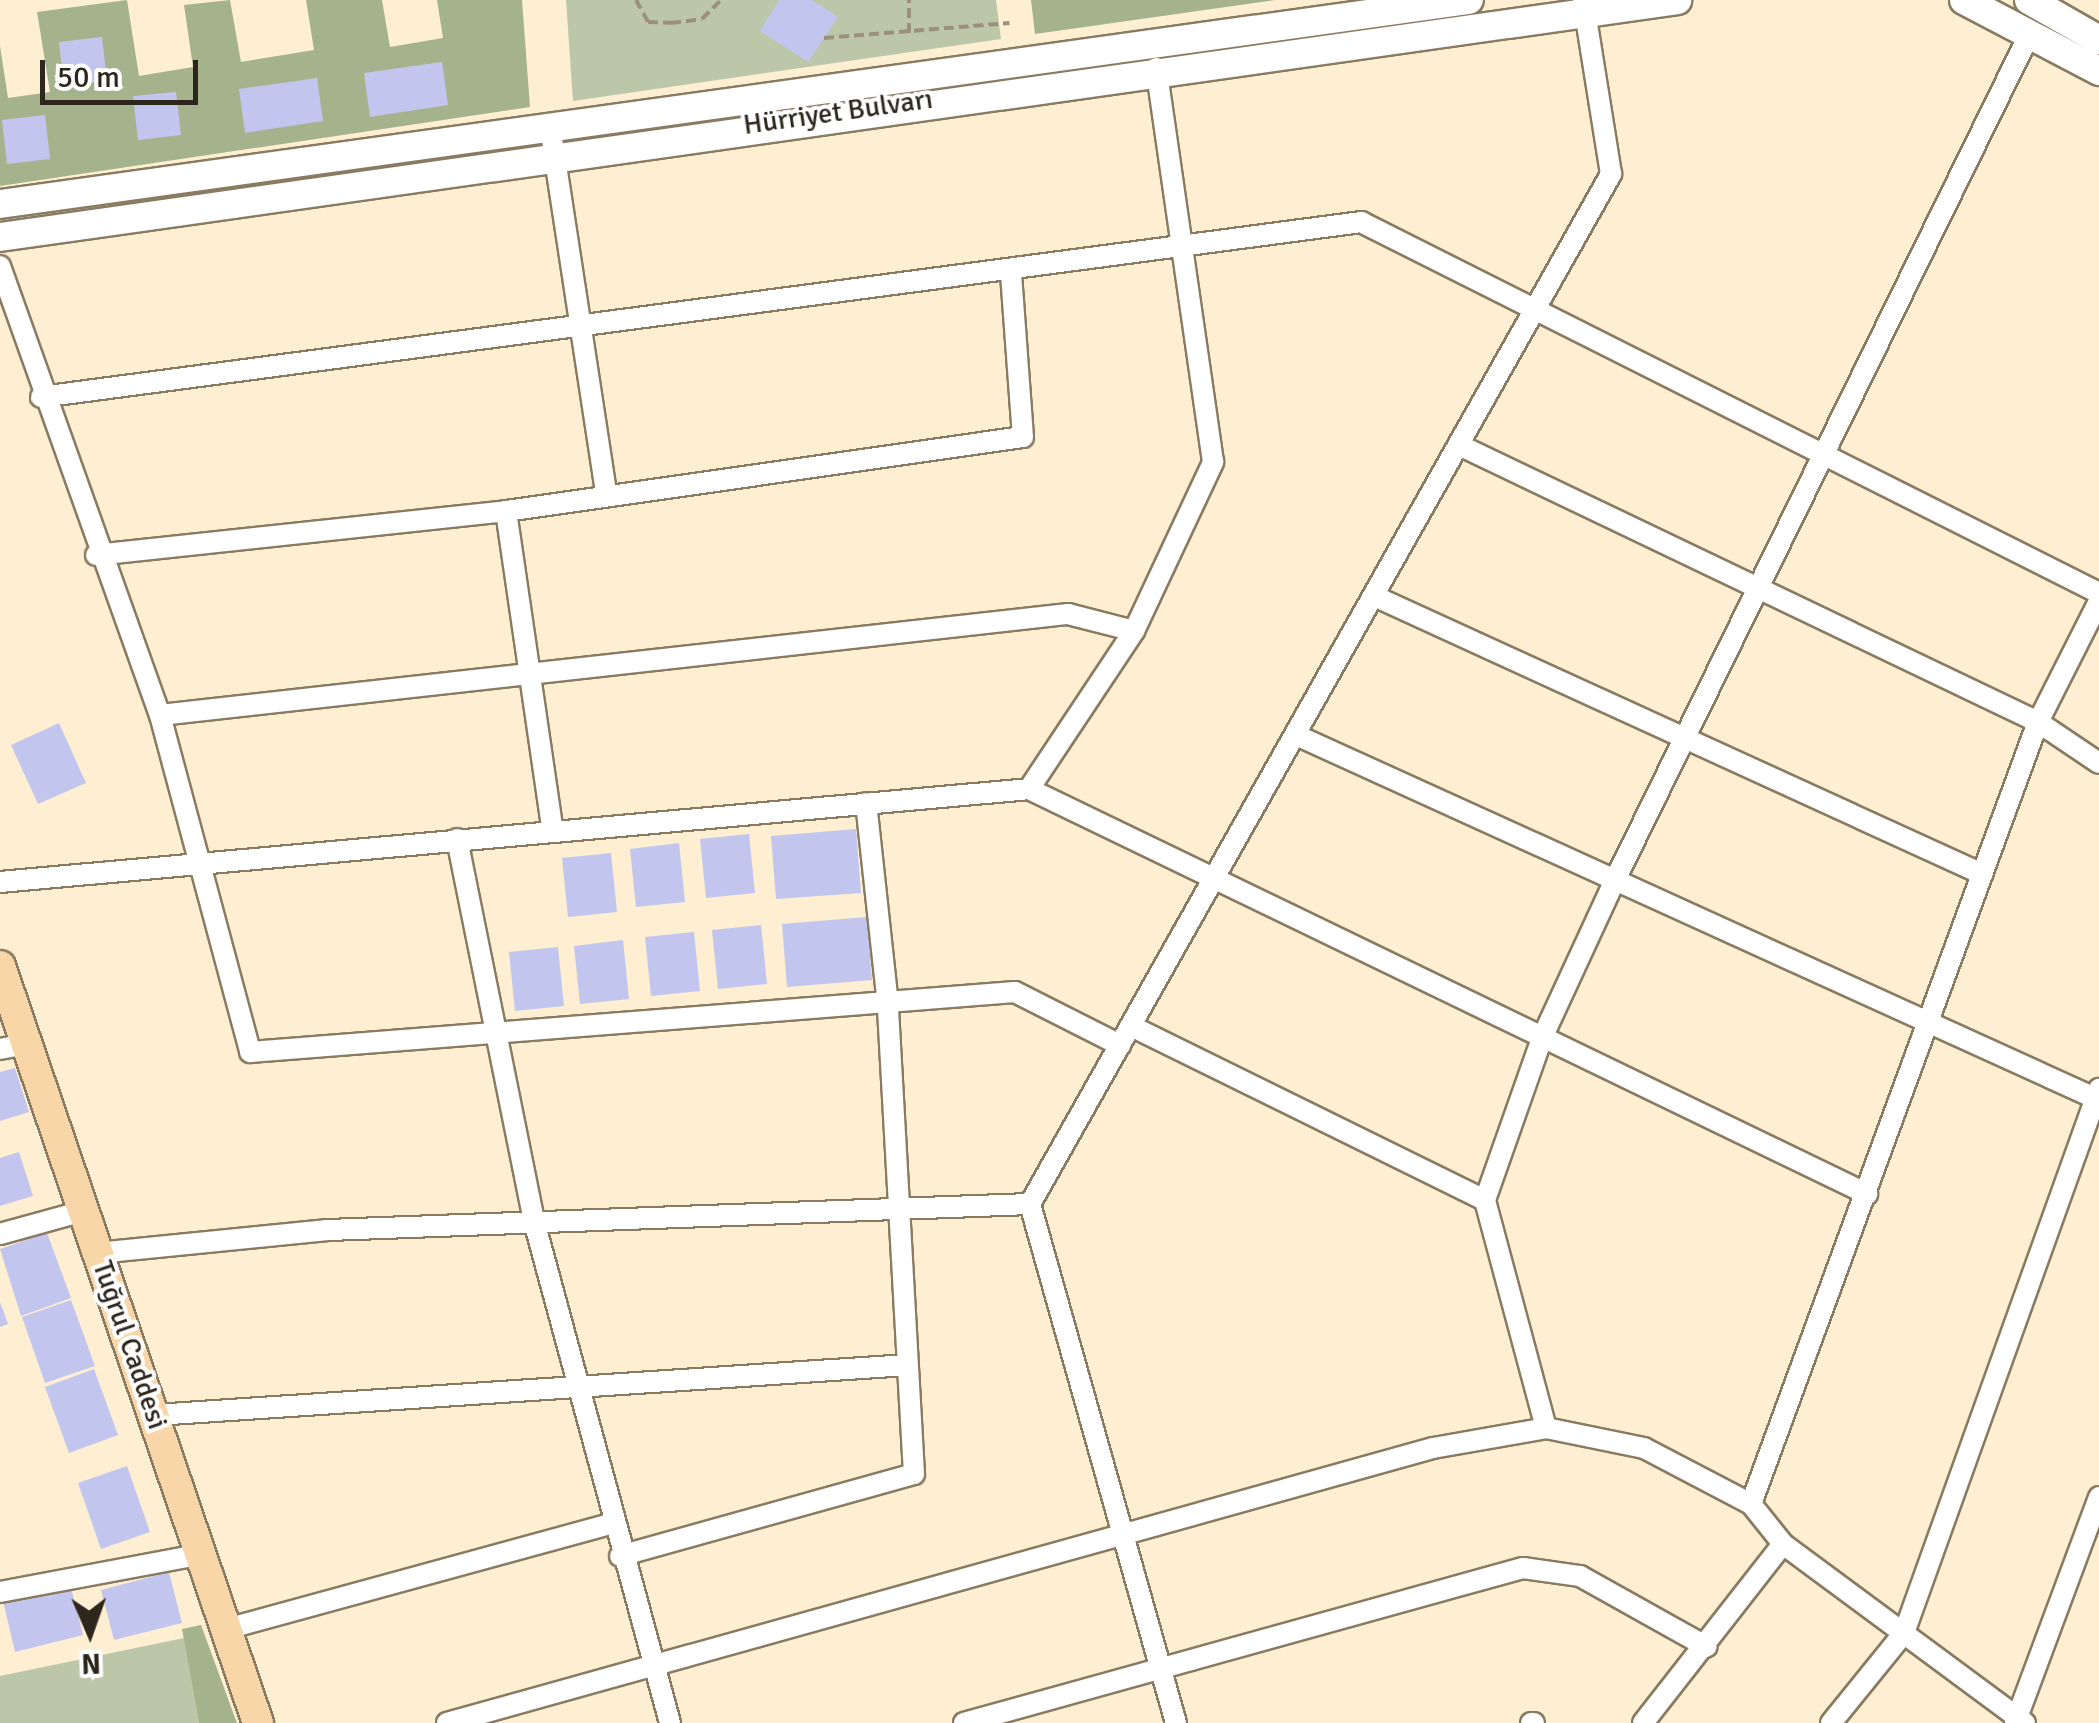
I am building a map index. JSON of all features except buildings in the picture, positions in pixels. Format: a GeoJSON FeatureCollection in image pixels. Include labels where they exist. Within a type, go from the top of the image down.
{"type":"FeatureCollection","features":[{"type":"Feature","properties":{"kind":"main road","name":"Hürriyet Bulvarı"},"geometry":{"type":"LineString","coordinates":[[0,237],[552,139],[1469,0]]}},
{"type":"Feature","properties":{"kind":"main road","name":"Hürriyet Bulvarı"},"geometry":{"type":"LineString","coordinates":[[0,204],[1156,68],[1584,6],[1677,0]]}},
{"type":"Feature","properties":{"kind":"main road"},"geometry":{"type":"LineString","coordinates":[[1964,0],[2036,10],[2099,40]]}},
{"type":"Feature","properties":{"kind":"main road"},"geometry":{"type":"LineString","coordinates":[[2036,10],[2099,72]]}},
{"type":"Feature","properties":{"kind":"main road","name":"Tuğrul Caddesi"},"geometry":{"type":"LineString","coordinates":[[0,966],[12,1047],[83,1210],[230,1628],[258,1723]]}},
{"type":"Feature","properties":{"kind":"street"},"geometry":{"type":"LineString","coordinates":[[1176,1723],[1030,1204],[1612,174],[1584,6]]}},
{"type":"Feature","properties":{"kind":"street"},"geometry":{"type":"LineString","coordinates":[[1546,1428],[1485,1200],[1542,1038],[1616,878],[2036,10]]}},
{"type":"Feature","properties":{"kind":"street"},"geometry":{"type":"LineString","coordinates":[[1029,789],[1134,631],[1214,462],[1156,68]]}},
{"type":"Feature","properties":{"kind":"street"},"geometry":{"type":"LineString","coordinates":[[552,139],[606,494]]}},
{"type":"Feature","properties":{"kind":"street"},"geometry":{"type":"LineString","coordinates":[[41,398],[1184,252],[1362,222],[2099,593]]}},
{"type":"Feature","properties":{"kind":"street"},"geometry":{"type":"LineString","coordinates":[[0,266],[96,556],[160,715],[250,1052],[496,1036],[1015,992],[1126,1036],[1485,1200]]}},
{"type":"Feature","properties":{"kind":"street"},"geometry":{"type":"LineString","coordinates":[[96,556],[506,510],[1023,436],[1012,274]]}},
{"type":"Feature","properties":{"kind":"street"},"geometry":{"type":"LineString","coordinates":[[1459,444],[2038,722],[2099,762]]}},
{"type":"Feature","properties":{"kind":"street"},"geometry":{"type":"LineString","coordinates":[[506,510],[526,674],[554,832]]}},
{"type":"Feature","properties":{"kind":"street"},"geometry":{"type":"LineString","coordinates":[[1374,596],[1685,734],[1982,874]]}},
{"type":"Feature","properties":{"kind":"street"},"geometry":{"type":"LineString","coordinates":[[1751,1504],[2038,722],[2099,601]]}},
{"type":"Feature","properties":{"kind":"street"},"geometry":{"type":"LineString","coordinates":[[160,715],[1068,614],[1134,631]]}},
{"type":"Feature","properties":{"kind":"street"},"geometry":{"type":"LineString","coordinates":[[1296,735],[2097,1095],[1904,1633],[1831,1723]]}},
{"type":"Feature","properties":{"kind":"street"},"geometry":{"type":"LineString","coordinates":[[0,882],[1029,789],[1218,873],[1542,1038],[1867,1194]]}},
{"type":"Feature","properties":{"kind":"street"},"geometry":{"type":"LineString","coordinates":[[620,1556],[914,1474],[894,1210],[888,1005],[866,803]]}},
{"type":"Feature","properties":{"kind":"street"},"geometry":{"type":"LineString","coordinates":[[457,839],[536,1225],[611,1524],[670,1723]]}},
{"type":"Feature","properties":{"kind":"street"},"geometry":{"type":"LineString","coordinates":[[97,1253],[328,1230],[1030,1204]]}},
{"type":"Feature","properties":{"kind":"street"},"geometry":{"type":"LineString","coordinates":[[0,1234],[83,1210]]}},
{"type":"Feature","properties":{"kind":"street"},"geometry":{"type":"LineString","coordinates":[[154,1415],[575,1382],[907,1365]]}},
{"type":"Feature","properties":{"kind":"street"},"geometry":{"type":"LineString","coordinates":[[447,1723],[1434,1448],[1546,1428],[1644,1448],[1751,1504],[1783,1544],[2020,1721],[2099,1497]]}},
{"type":"Feature","properties":{"kind":"street"},"geometry":{"type":"LineString","coordinates":[[230,1628],[611,1524]]}},
{"type":"Feature","properties":{"kind":"street"},"geometry":{"type":"LineString","coordinates":[[1643,1723],[1707,1647],[1783,1544]]}},
{"type":"Feature","properties":{"kind":"street"},"geometry":{"type":"LineString","coordinates":[[0,1592],[204,1554]]}},
{"type":"Feature","properties":{"kind":"street"},"geometry":{"type":"LineString","coordinates":[[964,1723],[1523,1568],[1580,1576],[1707,1647]]}},
{"type":"Feature","properties":{"kind":"path"},"geometry":{"type":"LineString","coordinates":[[636,0],[648,22],[671,24],[702,18],[721,0]]}},
{"type":"Feature","properties":{"kind":"path"},"geometry":{"type":"LineString","coordinates":[[909,0],[909,34]]}},
{"type":"Feature","properties":{"kind":"path"},"geometry":{"type":"LineString","coordinates":[[824,38],[1010,23]]}},
{"type":"Feature","properties":{"kind":"green space"},"geometry":{"type":"Polygon","coordinates":[[[127,0],[139,76],[193,67],[184,5],[230,0],[241,62],[314,50],[306,0],[382,0],[390,47],[443,38],[437,0],[522,0],[530,107],[0,186],[0,46],[8,98],[50,92],[37,12],[127,0]]]}},
{"type":"Feature","properties":{"kind":"green space"},"geometry":{"type":"Polygon","coordinates":[[[566,0],[996,0],[1001,39],[573,101],[566,0]]]}},
{"type":"Feature","properties":{"kind":"green space"},"geometry":{"type":"Polygon","coordinates":[[[1031,0],[1275,0],[1035,34],[1031,0]]]}},
{"type":"Feature","properties":{"kind":"green space"},"geometry":{"type":"Polygon","coordinates":[[[201,1625],[237,1723],[199,1723],[182,1629],[201,1625]]]}},
{"type":"Feature","properties":{"kind":"green space"},"geometry":{"type":"Polygon","coordinates":[[[184,1638],[199,1723],[0,1723],[0,1676],[184,1638]]]}}]}
